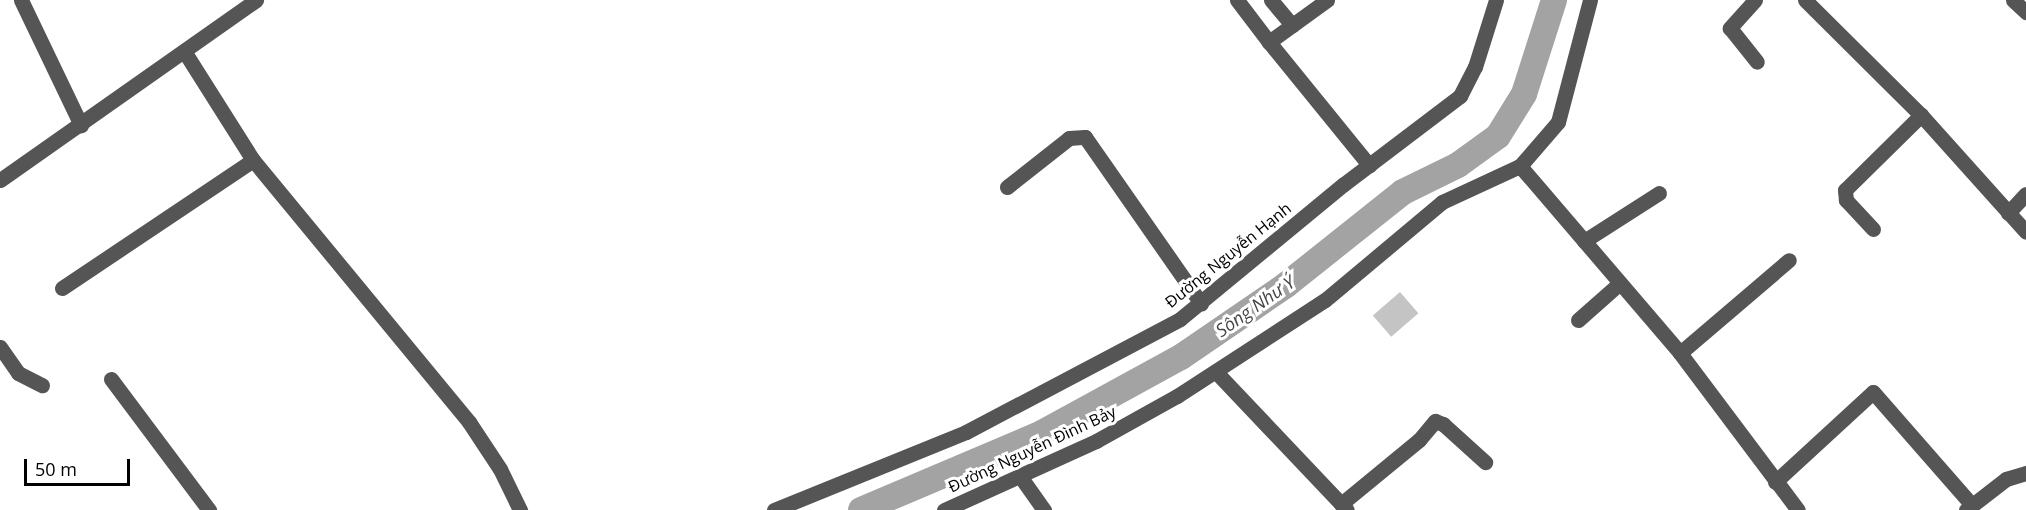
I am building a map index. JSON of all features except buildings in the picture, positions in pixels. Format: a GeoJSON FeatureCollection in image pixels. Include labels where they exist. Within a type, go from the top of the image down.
{"type":"FeatureCollection","features":[{"type":"Feature","properties":{"kind":"street"},"geometry":{"type":"LineString","coordinates":[[21,0],[81,125]]}},
{"type":"Feature","properties":{"kind":"street"},"geometry":{"type":"LineString","coordinates":[[0,180],[256,0]]}},
{"type":"Feature","properties":{"kind":"street"},"geometry":{"type":"LineString","coordinates":[[1237,0],[1369,165]]}},
{"type":"Feature","properties":{"kind":"street"},"geometry":{"type":"LineString","coordinates":[[1272,0],[1292,25]]}},
{"type":"Feature","properties":{"kind":"street"},"geometry":{"type":"LineString","coordinates":[[1269,42],[1327,0]]}},
{"type":"Feature","properties":{"kind":"street","name":"Đường Nguyễn Hạnh"},"geometry":{"type":"LineString","coordinates":[[774,510],[966,432],[1059,385],[1180,319],[1369,165],[1460,96],[1475,67],[1496,0]]}},
{"type":"Feature","properties":{"kind":"street","name":"Đường Nguyễn Đình Bảy"},"geometry":{"type":"LineString","coordinates":[[944,510],[1096,441],[1216,372],[1325,300],[1442,202],[1520,166],[1558,122],[1590,0]]}},
{"type":"Feature","properties":{"kind":"street"},"geometry":{"type":"LineString","coordinates":[[1755,0],[1731,29],[1757,62]]}},
{"type":"Feature","properties":{"kind":"street"},"geometry":{"type":"LineString","coordinates":[[1805,0],[1921,115],[2026,232]]}},
{"type":"Feature","properties":{"kind":"street"},"geometry":{"type":"LineString","coordinates":[[2013,0],[2026,12]]}},
{"type":"Feature","properties":{"kind":"street"},"geometry":{"type":"LineString","coordinates":[[184,51],[253,160],[469,422],[500,469],[520,510]]}},
{"type":"Feature","properties":{"kind":"street"},"geometry":{"type":"LineString","coordinates":[[1873,229],[1846,200],[1845,190],[1921,115]]}},
{"type":"Feature","properties":{"kind":"street"},"geometry":{"type":"LineString","coordinates":[[1007,187],[1069,138],[1078,134],[1085,137],[1201,303]]}},
{"type":"Feature","properties":{"kind":"street"},"geometry":{"type":"LineString","coordinates":[[62,288],[253,160]]}},
{"type":"Feature","properties":{"kind":"street"},"geometry":{"type":"LineString","coordinates":[[1520,166],[1680,353],[1774,482],[1798,510]]}},
{"type":"Feature","properties":{"kind":"street"},"geometry":{"type":"LineString","coordinates":[[1584,241],[1659,193]]}},
{"type":"Feature","properties":{"kind":"street"},"geometry":{"type":"LineString","coordinates":[[2008,213],[2026,195]]}},
{"type":"Feature","properties":{"kind":"street"},"geometry":{"type":"LineString","coordinates":[[1680,353],[1789,260]]}},
{"type":"Feature","properties":{"kind":"street"},"geometry":{"type":"LineString","coordinates":[[1578,320],[1620,283]]}},
{"type":"Feature","properties":{"kind":"street"},"geometry":{"type":"LineString","coordinates":[[0,347],[18,373],[42,385]]}},
{"type":"Feature","properties":{"kind":"street"},"geometry":{"type":"LineString","coordinates":[[1216,372],[1338,506],[1419,440],[1435,421],[1443,424],[1485,462]]}},
{"type":"Feature","properties":{"kind":"street"},"geometry":{"type":"LineString","coordinates":[[111,380],[209,510]]}},
{"type":"Feature","properties":{"kind":"street"},"geometry":{"type":"LineString","coordinates":[[1774,482],[1873,392],[1969,507],[2016,474],[2026,473]]}},
{"type":"Feature","properties":{"kind":"street"},"geometry":{"type":"LineString","coordinates":[[1020,476],[1044,510]]}},
{"type":"Feature","properties":{"kind":"waterway","name":"Sông Như Ý"},"geometry":{"type":"LineString","coordinates":[[861,510],[1042,433],[1181,357],[1286,285],[1403,192],[1458,165],[1498,136],[1524,94],[1554,0]]}}]}
